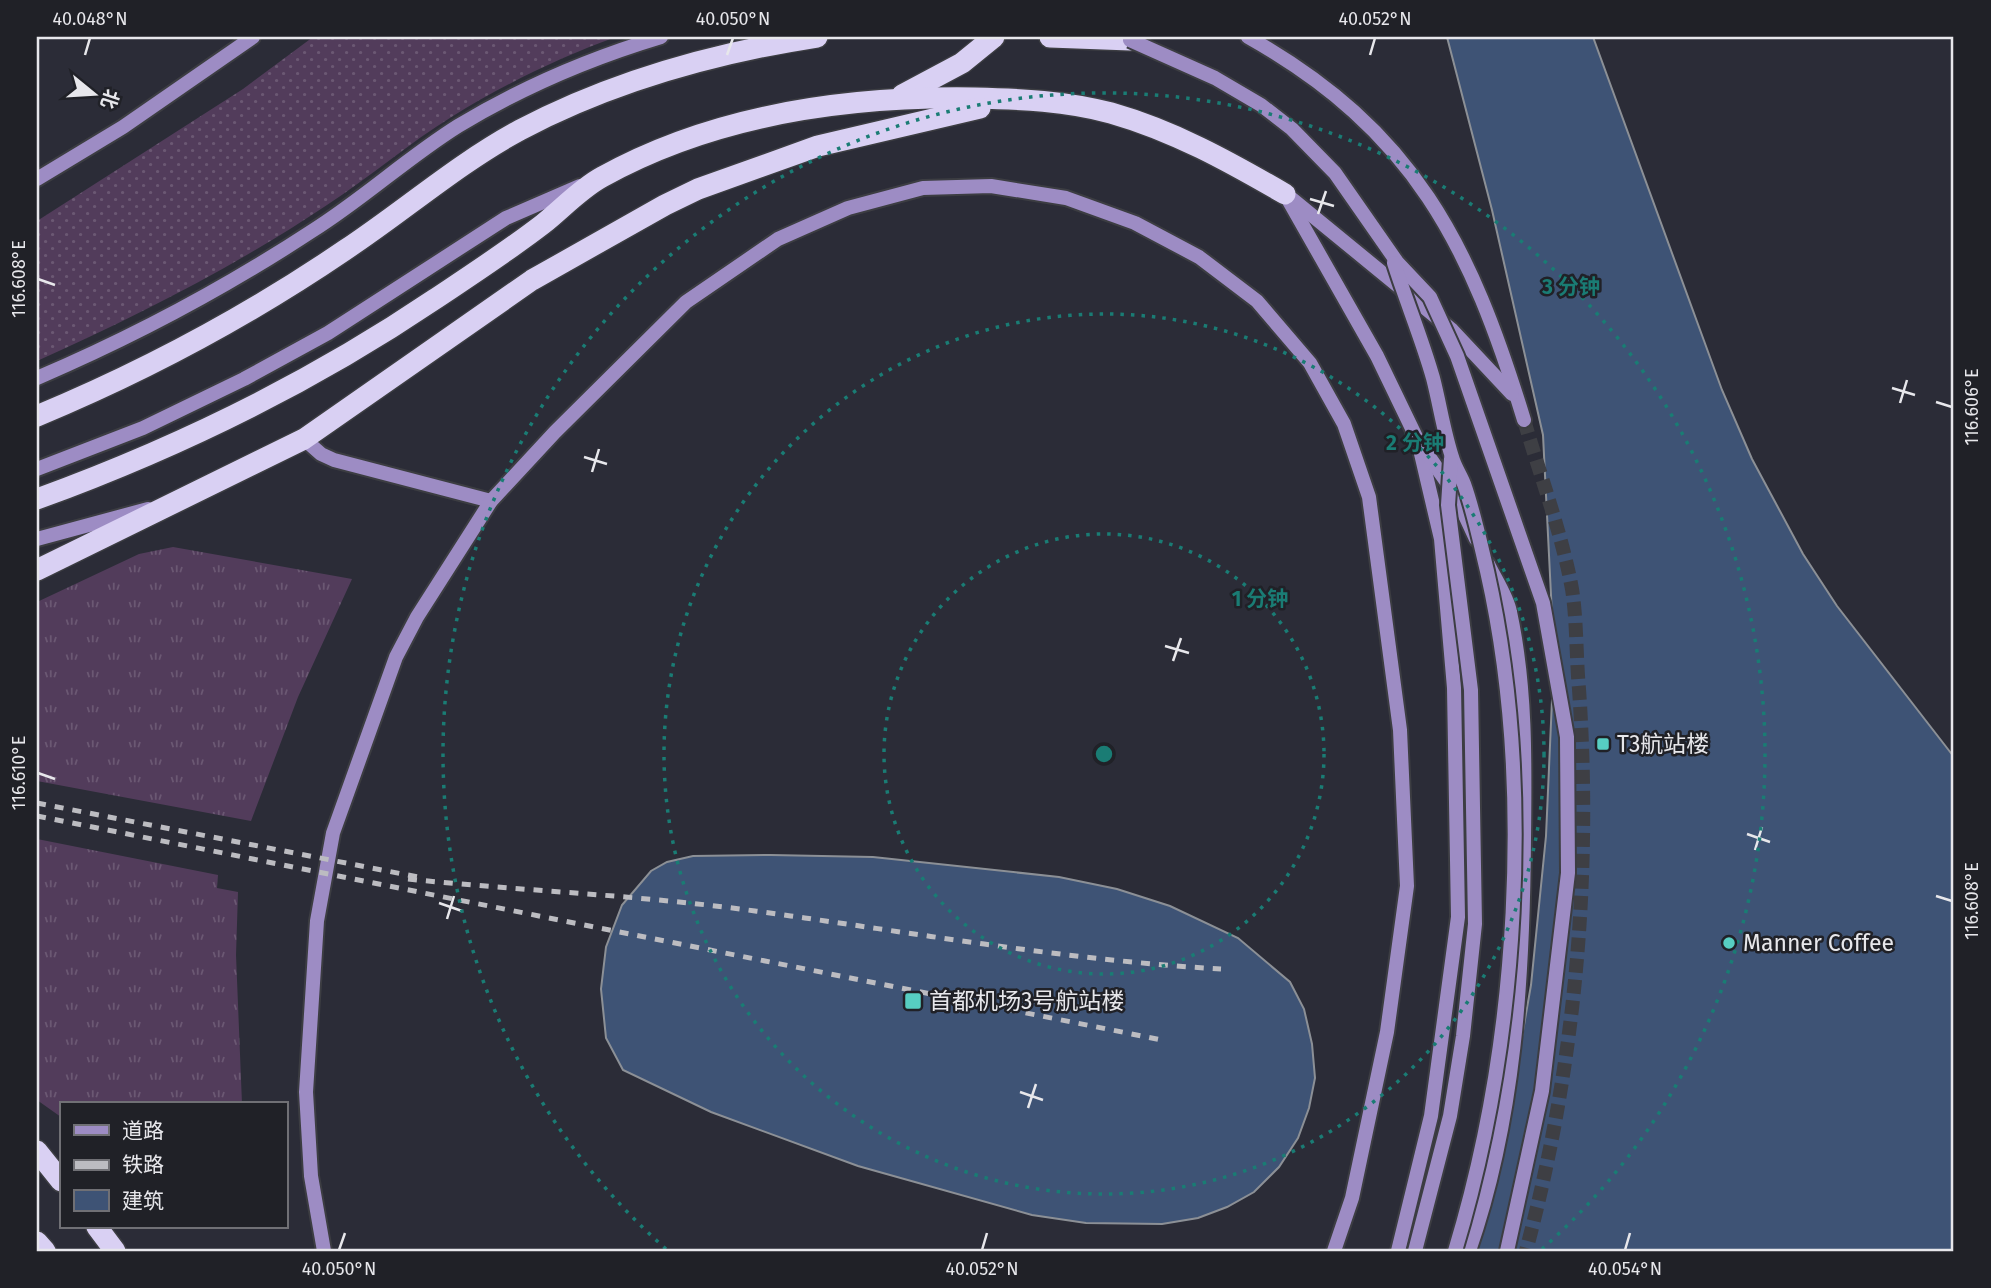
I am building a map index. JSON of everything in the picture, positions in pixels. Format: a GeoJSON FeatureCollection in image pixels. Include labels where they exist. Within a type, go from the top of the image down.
{"type":"FeatureCollection","features":[{"type":"Feature","properties":{"kind":"highway"},"geometry":{"type":"LineString","coordinates":[[37,416],[140,370],[238,317],[348,248],[476,155],[542,120],[624,84],[670,69],[716,56],[817,37]]}},
{"type":"Feature","properties":{"kind":"highway"},"geometry":{"type":"LineString","coordinates":[[883,101],[923,86],[962,63],[994,37]]}},
{"type":"Feature","properties":{"kind":"highway"},"geometry":{"type":"LineString","coordinates":[[1050,37],[1126,39]]}},
{"type":"Feature","properties":{"kind":"highway"},"geometry":{"type":"LineString","coordinates":[[37,499],[136,460],[274,395],[397,324],[522,239],[601,177],[672,146],[734,126],[824,107],[883,101],[942,98],[1041,101],[1087,107],[1163,130],[1206,149],[1285,194]]}},
{"type":"Feature","properties":{"kind":"highway"},"geometry":{"type":"LineString","coordinates":[[37,570],[303,439],[541,274],[616,230],[698,190],[818,146],[943,115],[1041,101]]}},
{"type":"Feature","properties":{"kind":"highway"},"geometry":{"type":"LineString","coordinates":[[37,1151],[60,1180]]}},
{"type":"Feature","properties":{"kind":"highway"},"geometry":{"type":"LineString","coordinates":[[98,1228],[115,1251]]}},
{"type":"Feature","properties":{"kind":"highway"},"geometry":{"type":"LineString","coordinates":[[37,1242],[45,1251]]}},
{"type":"Feature","properties":{"kind":"street"},"geometry":{"type":"LineString","coordinates":[[37,179],[123,127],[253,37]]}},
{"type":"Feature","properties":{"kind":"street"},"geometry":{"type":"LineString","coordinates":[[37,378],[149,326],[279,253],[336,215],[417,154],[488,110],[571,70],[661,37]]}},
{"type":"Feature","properties":{"kind":"street"},"geometry":{"type":"LineString","coordinates":[[1248,37],[1305,74],[1369,124],[1418,179],[1458,243],[1485,303],[1524,421],[1515,397],[1452,330],[1285,194]]}},
{"type":"Feature","properties":{"kind":"street"},"geometry":{"type":"LineString","coordinates":[[1126,39],[1215,78],[1261,105],[1292,129],[1340,180],[1391,252],[1433,301],[1457,356],[1543,603],[1567,737],[1568,873],[1553,1016],[1529,1164],[1507,1251]]}},
{"type":"Feature","properties":{"kind":"street"},"geometry":{"type":"LineString","coordinates":[[37,469],[143,428],[244,379],[328,333],[506,218],[601,177]]}},
{"type":"Feature","properties":{"kind":"street"},"geometry":{"type":"LineString","coordinates":[[324,1251],[311,1176],[306,1092],[317,921],[333,833],[396,657],[417,617],[491,501],[555,432],[686,302],[778,239],[848,208],[923,188],[991,186],[1066,198],[1135,223],[1199,257],[1257,302],[1310,363],[1344,424],[1369,497],[1400,730],[1407,886],[1387,1032],[1352,1198],[1334,1251]]}},
{"type":"Feature","properties":{"kind":"street"},"geometry":{"type":"LineString","coordinates":[[1285,194],[1377,356],[1418,441],[1455,494],[1510,609],[1524,716],[1524,928],[1517,1026],[1500,1134],[1469,1251]]}},
{"type":"Feature","properties":{"kind":"street"},"geometry":{"type":"LineString","coordinates":[[1391,252],[1430,369],[1450,451],[1469,502],[1496,618],[1510,741],[1512,834],[1509,954],[1500,1046],[1479,1160],[1455,1251]]}},
{"type":"Feature","properties":{"kind":"street"},"geometry":{"type":"LineString","coordinates":[[303,439],[321,454],[334,460],[491,501]]}},
{"type":"Feature","properties":{"kind":"street"},"geometry":{"type":"LineString","coordinates":[[1398,1251],[1431,1116],[1458,917],[1454,688],[1441,539],[1418,441]]}},
{"type":"Feature","properties":{"kind":"street"},"geometry":{"type":"LineString","coordinates":[[1415,1251],[1451,1108],[1475,932],[1471,690],[1448,505],[1450,451]]}},
{"type":"Feature","properties":{"kind":"street"},"geometry":{"type":"LineString","coordinates":[[37,539],[180,500]]}},
{"type":"Feature","properties":{"kind":"shaded area"},"geometry":{"type":"Polygon","coordinates":[[[37,37],[1954,37],[1954,1251],[37,1251],[37,37]]]}},
{"type":"Feature","properties":{"kind":"green space"},"geometry":{"type":"Polygon","coordinates":[[[313,37],[616,37],[532,72],[492,93],[437,126],[343,194],[257,249],[149,308],[37,361],[37,221],[243,89],[313,37]]]}},
{"type":"Feature","properties":{"kind":"green space"},"geometry":{"type":"Polygon","coordinates":[[[173,547],[352,579],[298,697],[251,821],[37,781],[37,602],[139,554],[173,547]]]}},
{"type":"Feature","properties":{"kind":"green space"},"geometry":{"type":"Polygon","coordinates":[[[37,839],[218,875],[217,888],[238,892],[236,955],[242,1102],[60,1102],[60,1116],[37,1100],[37,839]]]}},
{"type":"Feature","properties":{"kind":"building"},"geometry":{"type":"Polygon","coordinates":[[[1447,37],[1593,37],[1722,390],[1752,459],[1803,554],[1837,606],[1954,757],[1954,1251],[1472,1251],[1504,1140],[1531,985],[1546,836],[1554,655],[1543,435],[1492,210],[1447,37]]]}},
{"type":"Feature","properties":{"kind":"building"},"geometry":{"type":"Polygon","coordinates":[[[693,856],[873,857],[1059,877],[1117,889],[1170,906],[1238,938],[1290,982],[1304,1009],[1312,1044],[1315,1078],[1309,1108],[1298,1138],[1279,1167],[1254,1192],[1227,1207],[1198,1218],[1162,1224],[1086,1223],[1032,1215],[858,1166],[711,1112],[623,1070],[606,1038],[601,989],[606,947],[622,905],[651,871],[667,862],[693,856]]]}},
{"type":"Feature","properties":{"kind":"tunnel"},"geometry":{"type":"LineString","coordinates":[[1524,420],[1557,526],[1572,589],[1576,626],[1583,831],[1581,902],[1568,1043],[1557,1113],[1526,1251]]}},
{"type":"Feature","properties":{"kind":"railway"},"geometry":{"type":"LineString","coordinates":[[37,803],[418,877]]}},
{"type":"Feature","properties":{"kind":"railway"},"geometry":{"type":"LineString","coordinates":[[37,816],[1162,1040]]}},
{"type":"Feature","properties":{"kind":"railway"},"geometry":{"type":"LineString","coordinates":[[408,879],[712,906],[1045,952],[1221,969]]}},
{"type":"Feature","properties":{"kind":"place","name":"T3航站楼"},"geometry":{"type":"Point","coordinates":[1603,744]}},
{"type":"Feature","properties":{"kind":"place","name":"Manner Coffee"},"geometry":{"type":"Point","coordinates":[1729,943]}},
{"type":"Feature","properties":{"kind":"place","name":"首都机场3号航站楼"},"geometry":{"type":"Point","coordinates":[913,1001]}}]}
